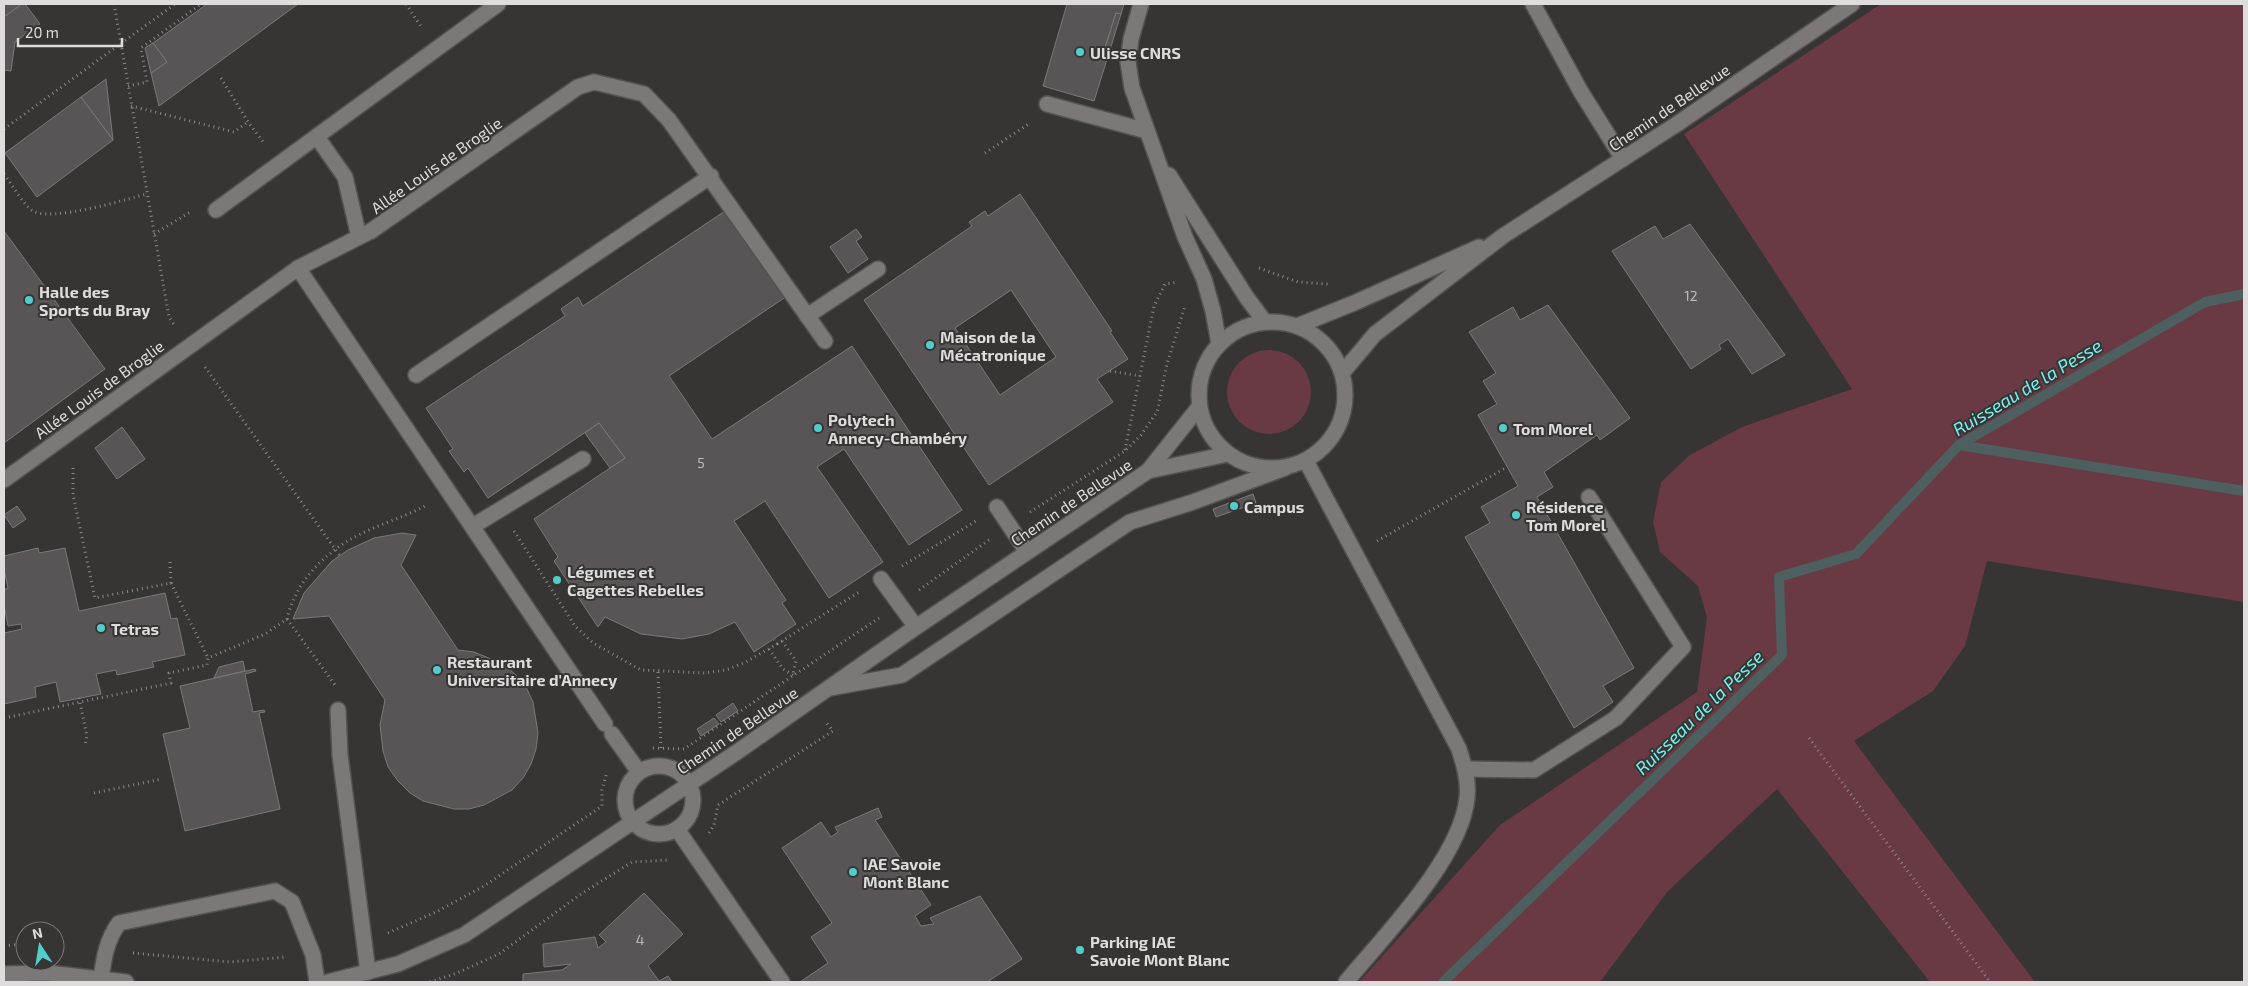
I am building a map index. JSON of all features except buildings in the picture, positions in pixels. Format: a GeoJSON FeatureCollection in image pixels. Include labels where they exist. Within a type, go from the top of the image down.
{"type":"FeatureCollection","features":[{"type":"Feature","properties":{"kind":"street"},"geometry":{"type":"LineString","coordinates":[[216,210],[498,4]]}},
{"type":"Feature","properties":{"kind":"street"},"geometry":{"type":"LineString","coordinates":[[1141,4],[1131,38],[1128,62],[1132,88],[1185,237],[1204,279],[1213,311],[1219,344]]}},
{"type":"Feature","properties":{"kind":"street"},"geometry":{"type":"LineString","coordinates":[[1533,4],[1581,92],[1624,159]]}},
{"type":"Feature","properties":{"kind":"street","name":"Chemin de Bellevue"},"geometry":{"type":"LineString","coordinates":[[1343,372],[1375,334],[1503,236],[1624,159],[1852,4]]}},
{"type":"Feature","properties":{"kind":"street","name":"Allée Louis de Broglie"},"geometry":{"type":"LineString","coordinates":[[4,480],[298,268],[365,234],[578,87],[594,82],[644,94],[669,120],[711,176],[825,341]]}},
{"type":"Feature","properties":{"kind":"street"},"geometry":{"type":"LineString","coordinates":[[1050,105],[1147,131]]}},
{"type":"Feature","properties":{"kind":"street"},"geometry":{"type":"LineString","coordinates":[[317,137],[345,177],[365,234]]}},
{"type":"Feature","properties":{"kind":"street"},"geometry":{"type":"LineString","coordinates":[[1154,152],[1247,298],[1265,322]]}},
{"type":"Feature","properties":{"kind":"street"},"geometry":{"type":"LineString","coordinates":[[416,375],[711,176]]}},
{"type":"Feature","properties":{"kind":"street","name":"Chemin de Bellevue"},"geometry":{"type":"LineString","coordinates":[[1297,326],[1354,303],[1503,236]]}},
{"type":"Feature","properties":{"kind":"street"},"geometry":{"type":"LineString","coordinates":[[298,268],[626,755],[640,772]]}},
{"type":"Feature","properties":{"kind":"street"},"geometry":{"type":"LineString","coordinates":[[807,316],[878,269]]}},
{"type":"Feature","properties":{"kind":"street"},"geometry":{"type":"LineString","coordinates":[[830,688],[902,675],[1130,522],[1193,502],[1306,461],[1323,449],[1336,432],[1341,420],[1346,392],[1343,372],[1333,352],[1317,336],[1297,326],[1281,322],[1265,322],[1240,329],[1219,344],[1209,357],[1202,373],[1199,407],[1205,425],[1214,441],[1228,454],[1245,464],[1265,468],[1285,468]]}},
{"type":"Feature","properties":{"kind":"street","name":"Chemin de Bellevue"},"geometry":{"type":"LineString","coordinates":[[328,982],[398,964],[464,936],[633,823],[916,627],[1148,471],[1199,407]]}},
{"type":"Feature","properties":{"kind":"street","name":"Chemin de Bellevue"},"geometry":{"type":"LineString","coordinates":[[1148,471],[1228,454]]}},
{"type":"Feature","properties":{"kind":"street"},"geometry":{"type":"LineString","coordinates":[[473,526],[583,458]]}},
{"type":"Feature","properties":{"kind":"street"},"geometry":{"type":"LineString","coordinates":[[1306,461],[1459,749],[1466,769],[1467,798],[1456,837],[1431,879],[1346,982]]}},
{"type":"Feature","properties":{"kind":"street"},"geometry":{"type":"LineString","coordinates":[[1466,769],[1534,770],[1616,718],[1683,648],[1589,497]]}},
{"type":"Feature","properties":{"kind":"street"},"geometry":{"type":"LineString","coordinates":[[997,507],[1027,552]]}},
{"type":"Feature","properties":{"kind":"street"},"geometry":{"type":"LineString","coordinates":[[881,579],[916,627]]}},
{"type":"Feature","properties":{"kind":"street"},"geometry":{"type":"LineString","coordinates":[[338,710],[340,755],[368,972]]}},
{"type":"Feature","properties":{"kind":"street"},"geometry":{"type":"LineString","coordinates":[[653,767],[666,767],[680,773],[689,784],[693,796],[692,808],[687,820],[677,829],[666,833],[654,834],[643,830],[633,823],[625,802],[631,780],[640,772],[653,767]]}},
{"type":"Feature","properties":{"kind":"street"},"geometry":{"type":"LineString","coordinates":[[677,829],[782,982]]}},
{"type":"Feature","properties":{"kind":"street"},"geometry":{"type":"LineString","coordinates":[[101,980],[105,950],[111,935],[119,923],[275,890],[292,902],[313,955],[318,982]]}},
{"type":"Feature","properties":{"kind":"street"},"geometry":{"type":"LineString","coordinates":[[4,974],[48,973],[126,982]]}},
{"type":"Feature","properties":{"kind":"path"},"geometry":{"type":"LineString","coordinates":[[114,4],[168,317]]}},
{"type":"Feature","properties":{"kind":"path"},"geometry":{"type":"LineString","coordinates":[[4,129],[175,4]]}},
{"type":"Feature","properties":{"kind":"path"},"geometry":{"type":"LineString","coordinates":[[128,86],[148,82],[141,48],[201,4]]}},
{"type":"Feature","properties":{"kind":"path"},"geometry":{"type":"LineString","coordinates":[[221,78],[248,122],[279,164]]}},
{"type":"Feature","properties":{"kind":"path"},"geometry":{"type":"LineString","coordinates":[[985,153],[1050,105]]}},
{"type":"Feature","properties":{"kind":"path"},"geometry":{"type":"LineString","coordinates":[[132,106],[234,132],[248,122]]}},
{"type":"Feature","properties":{"kind":"path"},"geometry":{"type":"LineString","coordinates":[[4,174],[32,211],[45,215],[64,213],[147,194]]}},
{"type":"Feature","properties":{"kind":"path"},"geometry":{"type":"LineString","coordinates":[[154,234],[202,205],[216,210]]}},
{"type":"Feature","properties":{"kind":"path"},"geometry":{"type":"LineString","coordinates":[[1229,268],[1243,262],[1298,282],[1331,284]]}},
{"type":"Feature","properties":{"kind":"path"},"geometry":{"type":"LineString","coordinates":[[1125,451],[1154,306],[1166,284],[1204,279]]}},
{"type":"Feature","properties":{"kind":"path"},"geometry":{"type":"LineString","coordinates":[[363,944],[438,912],[484,886],[602,806],[602,790],[607,772],[626,755],[648,748],[684,749],[900,604],[1009,526],[1125,451],[1141,435],[1157,412],[1167,364],[1189,293],[1204,279]]}},
{"type":"Feature","properties":{"kind":"path"},"geometry":{"type":"LineString","coordinates":[[189,346],[340,556]]}},
{"type":"Feature","properties":{"kind":"path"},"geometry":{"type":"LineString","coordinates":[[1110,371],[1140,376]]}},
{"type":"Feature","properties":{"kind":"path"},"geometry":{"type":"LineString","coordinates":[[1354,553],[1507,467]]}},
{"type":"Feature","properties":{"kind":"path"},"geometry":{"type":"LineString","coordinates":[[73,468],[73,495],[95,598],[171,583]]}},
{"type":"Feature","properties":{"kind":"path"},"geometry":{"type":"LineString","coordinates":[[208,658],[265,634],[287,619],[290,606],[298,591],[324,558],[336,549],[365,531],[420,509],[450,494]]}},
{"type":"Feature","properties":{"kind":"path"},"geometry":{"type":"LineString","coordinates":[[500,509],[575,626],[593,643],[616,658],[641,670],[705,673],[726,670],[746,662],[777,644],[774,640]]}},
{"type":"Feature","properties":{"kind":"path"},"geometry":{"type":"LineString","coordinates":[[4,718],[171,683],[169,674],[207,665],[208,658],[171,583],[170,562]]}},
{"type":"Feature","properties":{"kind":"path"},"geometry":{"type":"LineString","coordinates":[[287,619],[337,688]]}},
{"type":"Feature","properties":{"kind":"path"},"geometry":{"type":"LineString","coordinates":[[786,646],[782,641],[796,661],[793,675]]}},
{"type":"Feature","properties":{"kind":"path"},"geometry":{"type":"LineString","coordinates":[[769,648],[783,669],[793,675]]}},
{"type":"Feature","properties":{"kind":"path"},"geometry":{"type":"LineString","coordinates":[[658,672],[661,748]]}},
{"type":"Feature","properties":{"kind":"path"},"geometry":{"type":"LineString","coordinates":[[80,701],[87,736],[85,745]]}},
{"type":"Feature","properties":{"kind":"path"},"geometry":{"type":"LineString","coordinates":[[430,982],[457,974],[499,954],[581,894],[632,862],[664,860],[681,856],[692,850],[706,838],[714,824],[718,805],[833,731],[811,701]]}},
{"type":"Feature","properties":{"kind":"path"},"geometry":{"type":"LineString","coordinates":[[1809,738],[1990,982]]}},
{"type":"Feature","properties":{"kind":"path"},"geometry":{"type":"LineString","coordinates":[[94,793],[162,779]]}},
{"type":"Feature","properties":{"kind":"path"},"geometry":{"type":"LineString","coordinates":[[105,950],[230,962],[313,955]]}},
{"type":"Feature","properties":{"kind":"shaded area"},"geometry":{"type":"Polygon","coordinates":[[[1881,4],[2244,4],[2244,602],[1987,561],[1965,646],[1933,691],[1854,741],[2035,982],[1930,982],[1777,789],[1668,891],[1600,982],[1359,982],[1500,825],[1697,692],[1707,618],[1698,586],[1660,552],[1653,522],[1661,482],[1690,455],[1742,427],[1852,389],[1684,134],[1881,4]]]}},
{"type":"Feature","properties":{"kind":"shaded area"},"geometry":{"type":"Polygon","coordinates":[[[1269,350],[1285,353],[1299,362],[1308,376],[1311,392],[1308,408],[1299,422],[1285,431],[1269,434],[1253,431],[1239,422],[1230,408],[1227,392],[1230,376],[1239,362],[1253,353],[1269,350]]]}},
{"type":"Feature","properties":{"kind":"waterway","name":"Ruisseau de la Pesse"},"geometry":{"type":"LineString","coordinates":[[1443,982],[1782,655],[1779,577],[1856,554],[1959,445],[2205,302],[2244,294]]}},
{"type":"Feature","properties":{"kind":"waterway"},"geometry":{"type":"LineString","coordinates":[[1959,445],[2244,491]]}},
{"type":"Feature","properties":{"kind":"place","name":"Ulisse CNRS"},"geometry":{"type":"Point","coordinates":[1080,52]}},
{"type":"Feature","properties":{"kind":"place","name":"Halle des Sports du Bray"},"geometry":{"type":"Point","coordinates":[29,300]}},
{"type":"Feature","properties":{"kind":"place","name":"Maison de la Mécatronique"},"geometry":{"type":"Point","coordinates":[930,345]}},
{"type":"Feature","properties":{"kind":"place","name":"Polytech Annecy-Chambéry"},"geometry":{"type":"Point","coordinates":[818,428]}},
{"type":"Feature","properties":{"kind":"place","name":"Tom Morel"},"geometry":{"type":"Point","coordinates":[1503,428]}},
{"type":"Feature","properties":{"kind":"place","name":"Campus"},"geometry":{"type":"Point","coordinates":[1234,506]}},
{"type":"Feature","properties":{"kind":"place","name":"Résidence Tom Morel"},"geometry":{"type":"Point","coordinates":[1516,515]}},
{"type":"Feature","properties":{"kind":"place","name":"Légumes et Cagettes Rebelles"},"geometry":{"type":"Point","coordinates":[557,580]}},
{"type":"Feature","properties":{"kind":"place","name":"Tetras"},"geometry":{"type":"Point","coordinates":[101,628]}},
{"type":"Feature","properties":{"kind":"place","name":"Restaurant Universitaire d'Annecy"},"geometry":{"type":"Point","coordinates":[437,670]}},
{"type":"Feature","properties":{"kind":"place","name":"IAE Savoie Mont Blanc"},"geometry":{"type":"Point","coordinates":[853,872]}},
{"type":"Feature","properties":{"kind":"place","name":"Parking IAE Savoie Mont Blanc"},"geometry":{"type":"Point","coordinates":[1080,950]}}]}
